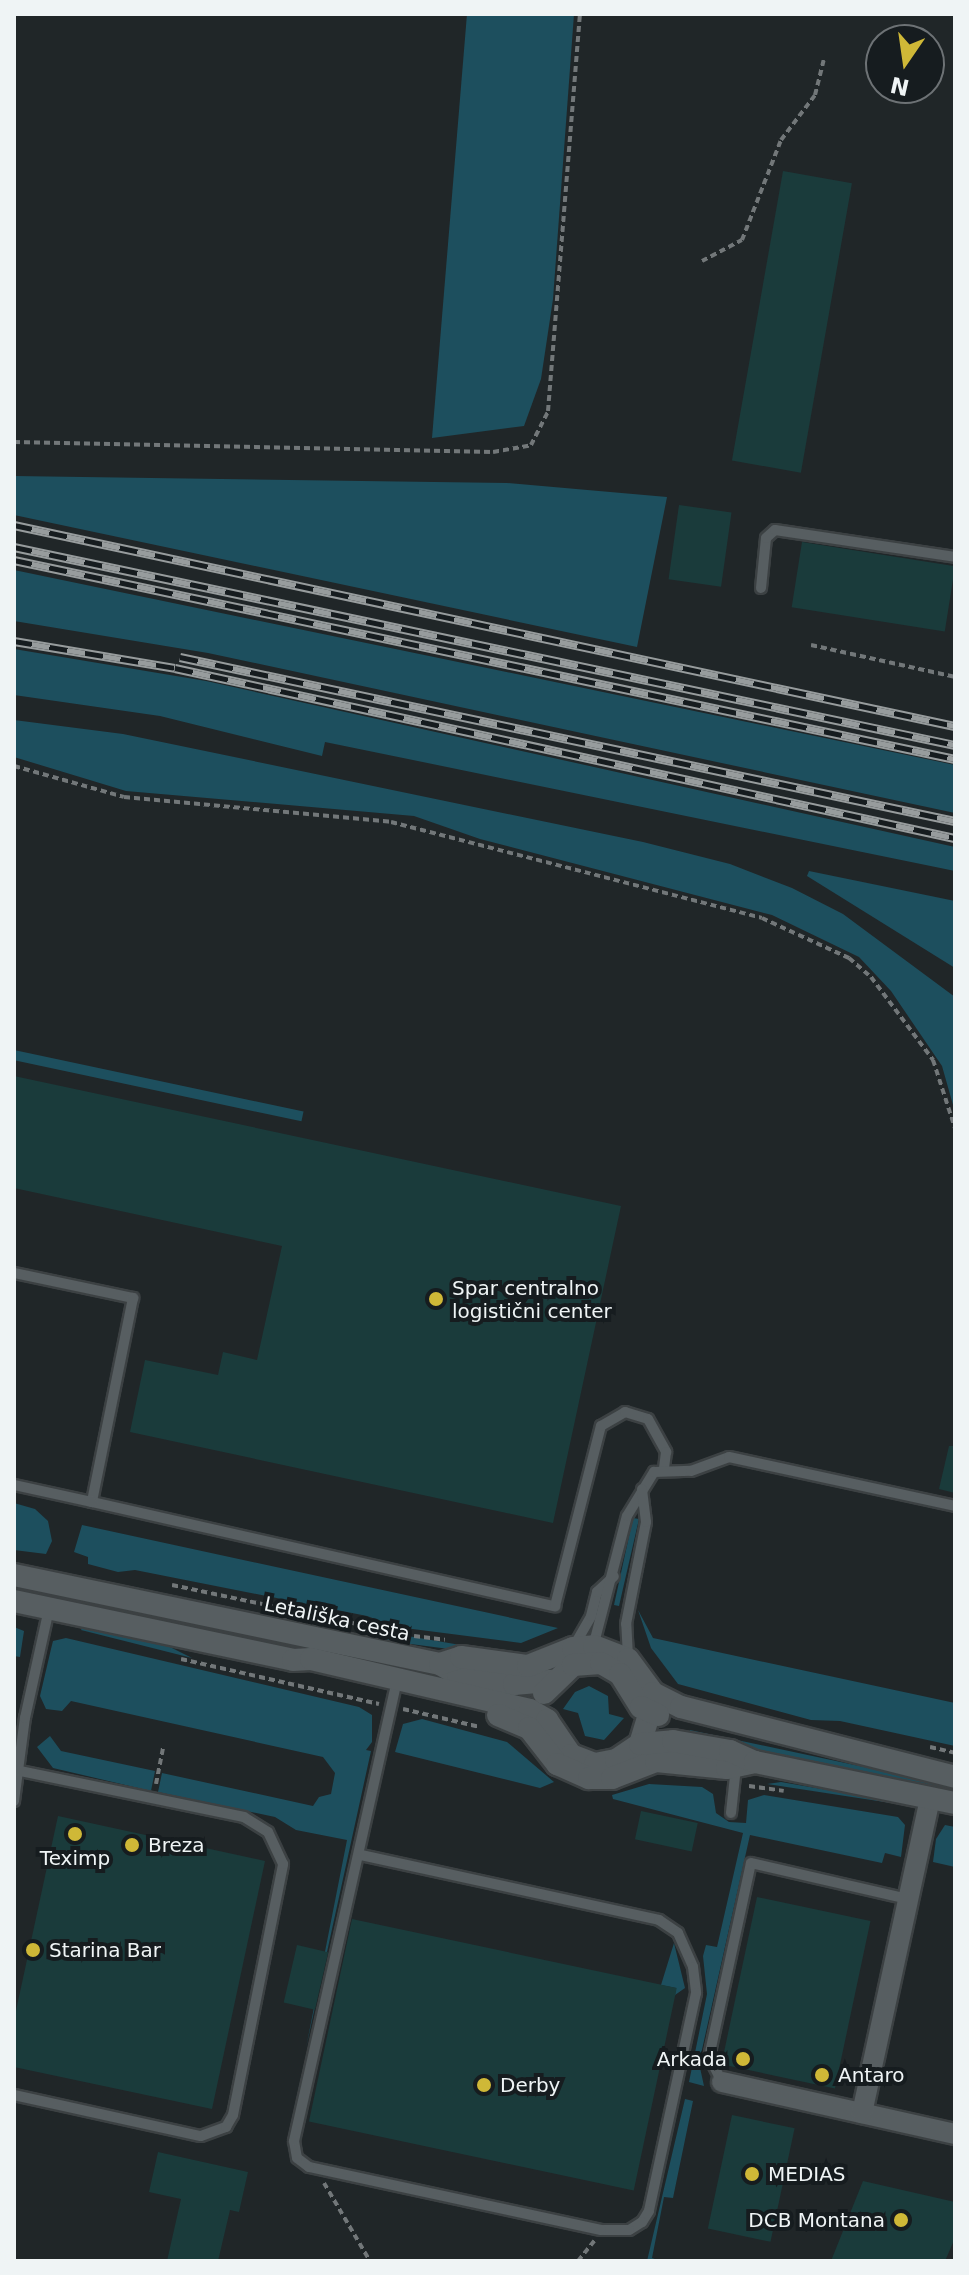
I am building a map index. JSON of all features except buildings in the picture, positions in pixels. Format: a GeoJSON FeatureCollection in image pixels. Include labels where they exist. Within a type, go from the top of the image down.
{"type":"FeatureCollection","features":[{"type":"Feature","properties":{"kind":"main road","name":"Letališka cesta"},"geometry":{"type":"LineString","coordinates":[[14,1575],[440,1664],[458,1675],[500,1683],[552,1681],[583,1652]]}},
{"type":"Feature","properties":{"kind":"main road"},"geometry":{"type":"LineString","coordinates":[[14,1601],[293,1660],[311,1659],[538,1714],[571,1755],[586,1762],[616,1760],[640,1744],[673,1741],[730,1751],[746,1764]]}},
{"type":"Feature","properties":{"kind":"main road"},"geometry":{"type":"LineString","coordinates":[[583,1652],[628,1659],[649,1688],[681,1707],[879,1761],[955,1777]]}},
{"type":"Feature","properties":{"kind":"main road"},"geometry":{"type":"LineString","coordinates":[[583,1652],[620,1674],[650,1712],[865,1763],[879,1761]]}},
{"type":"Feature","properties":{"kind":"main road","name":"Letališka cesta"},"geometry":{"type":"LineString","coordinates":[[440,1664],[461,1657],[528,1666],[583,1652]]}},
{"type":"Feature","properties":{"kind":"main road"},"geometry":{"type":"LineString","coordinates":[[293,1660],[309,1670],[515,1720],[539,1736],[557,1764],[589,1778],[612,1778],[669,1760],[746,1764],[955,1803]]}},
{"type":"Feature","properties":{"kind":"main road"},"geometry":{"type":"LineString","coordinates":[[538,1714],[552,1681]]}},
{"type":"Feature","properties":{"kind":"main road"},"geometry":{"type":"LineString","coordinates":[[640,1744],[650,1712],[649,1688]]}},
{"type":"Feature","properties":{"kind":"street"},"geometry":{"type":"LineString","coordinates":[[862,2113],[930,1798]]}},
{"type":"Feature","properties":{"kind":"street"},"geometry":{"type":"LineString","coordinates":[[722,2082],[955,2134]]}},
{"type":"Feature","properties":{"kind":"lane"},"geometry":{"type":"LineString","coordinates":[[761,588],[766,538],[775,530],[955,557]]}},
{"type":"Feature","properties":{"kind":"lane"},"geometry":{"type":"LineString","coordinates":[[14,1273],[133,1298],[92,1502]]}},
{"type":"Feature","properties":{"kind":"lane"},"geometry":{"type":"LineString","coordinates":[[14,1485],[555,1606],[601,1426],[625,1412],[648,1419],[666,1452],[664,1469]]}},
{"type":"Feature","properties":{"kind":"lane"},"geometry":{"type":"LineString","coordinates":[[583,1652],[614,1576],[627,1516],[647,1477],[664,1469],[691,1471],[729,1457],[955,1506]]}},
{"type":"Feature","properties":{"kind":"lane"},"geometry":{"type":"LineString","coordinates":[[628,1659],[626,1624],[646,1522],[642,1489]]}},
{"type":"Feature","properties":{"kind":"lane"},"geometry":{"type":"LineString","coordinates":[[583,1652],[597,1592],[614,1576]]}},
{"type":"Feature","properties":{"kind":"lane"},"geometry":{"type":"LineString","coordinates":[[14,1801],[25,1718],[49,1609]]}},
{"type":"Feature","properties":{"kind":"lane"},"geometry":{"type":"LineString","coordinates":[[361,1855],[659,1920],[678,1933],[689,1953],[696,1993],[649,2211],[629,2230],[601,2230],[319,2169],[297,2158],[294,2141],[342,1917],[361,1855],[395,1689]]}},
{"type":"Feature","properties":{"kind":"lane"},"geometry":{"type":"LineString","coordinates":[[731,1813],[746,1764]]}},
{"type":"Feature","properties":{"kind":"lane"},"geometry":{"type":"LineString","coordinates":[[14,2095],[201,2136],[219,2132],[230,2123],[282,1878],[281,1854],[268,1832],[244,1817],[20,1771]]}},
{"type":"Feature","properties":{"kind":"lane"},"geometry":{"type":"LineString","coordinates":[[722,2082],[709,2057],[751,1863],[908,1899]]}},
{"type":"Feature","properties":{"kind":"path"},"geometry":{"type":"LineString","coordinates":[[14,442],[493,452],[531,445],[548,411],[580,14]]}},
{"type":"Feature","properties":{"kind":"path"},"geometry":{"type":"LineString","coordinates":[[702,261],[742,240],[781,140],[815,95],[824,60]]}},
{"type":"Feature","properties":{"kind":"path"},"geometry":{"type":"LineString","coordinates":[[811,645],[955,677]]}},
{"type":"Feature","properties":{"kind":"path"},"geometry":{"type":"LineString","coordinates":[[14,766],[124,797],[391,822],[762,918],[849,958],[871,977],[933,1060],[955,1128]]}},
{"type":"Feature","properties":{"kind":"path","name":"Letališka cesta"},"geometry":{"type":"LineString","coordinates":[[167,1584],[397,1633]]}},
{"type":"Feature","properties":{"kind":"path","name":"Letališka cesta"},"geometry":{"type":"LineString","coordinates":[[413,1635],[459,1641]]}},
{"type":"Feature","properties":{"kind":"path"},"geometry":{"type":"LineString","coordinates":[[176,1657],[364,1702]]}},
{"type":"Feature","properties":{"kind":"path"},"geometry":{"type":"LineString","coordinates":[[153,1798],[163,1747]]}},
{"type":"Feature","properties":{"kind":"path"},"geometry":{"type":"LineString","coordinates":[[319,2169],[370,2261]]}},
{"type":"Feature","properties":{"kind":"path"},"geometry":{"type":"LineString","coordinates":[[578,2261],[601,2230]]}},
{"type":"Feature","properties":{"kind":"shaded area"},"geometry":{"type":"Polygon","coordinates":[[[467,14],[574,14],[553,299],[541,379],[524,426],[432,438],[467,14]]]}},
{"type":"Feature","properties":{"kind":"shaded area"},"geometry":{"type":"Polygon","coordinates":[[[14,476],[507,483],[667,497],[637,647],[14,515],[14,476]]]}},
{"type":"Feature","properties":{"kind":"shaded area"},"geometry":{"type":"Polygon","coordinates":[[[14,570],[955,765],[955,813],[208,653],[14,621],[14,570]]]}},
{"type":"Feature","properties":{"kind":"shaded area"},"geometry":{"type":"Polygon","coordinates":[[[14,649],[206,681],[955,847],[955,871],[325,742],[322,756],[160,716],[14,695],[14,649]]]}},
{"type":"Feature","properties":{"kind":"shaded area"},"geometry":{"type":"Polygon","coordinates":[[[14,720],[123,734],[643,842],[730,864],[792,888],[843,914],[955,997],[955,1112],[942,1066],[891,991],[859,957],[772,915],[480,839],[414,816],[126,791],[14,757],[14,720]]]}},
{"type":"Feature","properties":{"kind":"shaded area"},"geometry":{"type":"Polygon","coordinates":[[[809,871],[955,901],[955,968],[807,876],[809,871]]]}},
{"type":"Feature","properties":{"kind":"shaded area"},"geometry":{"type":"Polygon","coordinates":[[[14,1050],[304,1112],[301,1121],[14,1060],[14,1050]]]}},
{"type":"Feature","properties":{"kind":"shaded area"},"geometry":{"type":"Polygon","coordinates":[[[14,1503],[35,1509],[48,1521],[52,1541],[46,1554],[14,1550],[14,1503]]]}},
{"type":"Feature","properties":{"kind":"shaded area"},"geometry":{"type":"Polygon","coordinates":[[[633,1518],[639,1519],[619,1606],[614,1605],[633,1518]]]}},
{"type":"Feature","properties":{"kind":"shaded area"},"geometry":{"type":"Polygon","coordinates":[[[82,1525],[558,1628],[521,1643],[397,1627],[367,1616],[135,1570],[118,1572],[88,1564],[88,1557],[74,1552],[82,1525]]]}},
{"type":"Feature","properties":{"kind":"shaded area"},"geometry":{"type":"Polygon","coordinates":[[[14,1585],[498,1688],[497,1694],[14,1591],[14,1585]]]}},
{"type":"Feature","properties":{"kind":"shaded area"},"geometry":{"type":"Polygon","coordinates":[[[638,1610],[653,1638],[955,1703],[955,1746],[840,1721],[811,1720],[678,1684],[651,1648],[638,1610]]]}},
{"type":"Feature","properties":{"kind":"shaded area"},"geometry":{"type":"Polygon","coordinates":[[[14,1627],[24,1631],[20,1657],[14,1656],[14,1627]]]}},
{"type":"Feature","properties":{"kind":"shaded area"},"geometry":{"type":"Polygon","coordinates":[[[81,1630],[164,1644],[192,1658],[81,1630]]]}},
{"type":"Feature","properties":{"kind":"shaded area"},"geometry":{"type":"Polygon","coordinates":[[[378,1631],[502,1652],[502,1656],[388,1641],[375,1634],[378,1631]]]}},
{"type":"Feature","properties":{"kind":"shaded area"},"geometry":{"type":"Polygon","coordinates":[[[66,1638],[359,1707],[372,1715],[372,1742],[366,1750],[371,1751],[306,2048],[347,1840],[296,1830],[275,1817],[158,1792],[162,1773],[313,1806],[319,1797],[331,1794],[335,1773],[323,1757],[71,1701],[62,1711],[46,1709],[40,1696],[53,1641],[66,1638]]]}},
{"type":"Feature","properties":{"kind":"shaded area"},"geometry":{"type":"Polygon","coordinates":[[[589,1686],[608,1696],[609,1714],[624,1718],[604,1740],[585,1736],[578,1713],[563,1709],[575,1692],[589,1686]]]}},
{"type":"Feature","properties":{"kind":"shaded area"},"geometry":{"type":"Polygon","coordinates":[[[422,1719],[507,1742],[554,1782],[540,1788],[395,1752],[403,1724],[422,1719]]]}},
{"type":"Feature","properties":{"kind":"shaded area"},"geometry":{"type":"Polygon","coordinates":[[[690,1730],[955,1786],[954,1792],[689,1736],[690,1730]]]}},
{"type":"Feature","properties":{"kind":"shaded area"},"geometry":{"type":"Polygon","coordinates":[[[50,1736],[61,1751],[155,1771],[151,1791],[53,1768],[37,1747],[50,1736]]]}},
{"type":"Feature","properties":{"kind":"shaded area"},"geometry":{"type":"Polygon","coordinates":[[[781,1782],[886,1800],[891,1803],[767,1784],[781,1782]]]}},
{"type":"Feature","properties":{"kind":"shaded area"},"geometry":{"type":"Polygon","coordinates":[[[649,1784],[702,1787],[713,1794],[716,1813],[729,1822],[746,1823],[748,1800],[764,1795],[898,1817],[905,1825],[901,1857],[885,1853],[882,1863],[750,1835],[699,2063],[704,2086],[689,2082],[707,1994],[703,1956],[706,1945],[717,1947],[743,1833],[613,1799],[612,1795],[649,1784]]]}},
{"type":"Feature","properties":{"kind":"shaded area"},"geometry":{"type":"Polygon","coordinates":[[[945,1825],[955,1827],[955,1867],[933,1862],[936,1839],[945,1825]]]}},
{"type":"Feature","properties":{"kind":"shaded area"},"geometry":{"type":"Polygon","coordinates":[[[674,1943],[685,1988],[675,1995],[676,1988],[661,1985],[674,1943]]]}},
{"type":"Feature","properties":{"kind":"shaded area"},"geometry":{"type":"Polygon","coordinates":[[[685,2099],[693,2101],[673,2198],[664,2197],[652,2258],[660,2261],[647,2261],[685,2099]]]}},
{"type":"Feature","properties":{"kind":"railway"},"geometry":{"type":"LineString","coordinates":[[14,525],[955,726]]}},
{"type":"Feature","properties":{"kind":"railway"},"geometry":{"type":"LineString","coordinates":[[14,547],[955,745]]}},
{"type":"Feature","properties":{"kind":"railway"},"geometry":{"type":"LineString","coordinates":[[14,560],[955,759]]}},
{"type":"Feature","properties":{"kind":"railway"},"geometry":{"type":"LineString","coordinates":[[14,641],[175,668],[955,838]]}},
{"type":"Feature","properties":{"kind":"railway"},"geometry":{"type":"LineString","coordinates":[[180,657],[955,821]]}},
{"type":"Feature","properties":{"kind":"place","name":"Spar centralno logistični center"},"geometry":{"type":"Point","coordinates":[436,1299]}},
{"type":"Feature","properties":{"kind":"place","name":"Teximp"},"geometry":{"type":"Point","coordinates":[75,1834]}},
{"type":"Feature","properties":{"kind":"place","name":"Breza"},"geometry":{"type":"Point","coordinates":[132,1845]}},
{"type":"Feature","properties":{"kind":"place","name":"Starina Bar"},"geometry":{"type":"Point","coordinates":[33,1950]}},
{"type":"Feature","properties":{"kind":"place","name":"Arkada"},"geometry":{"type":"Point","coordinates":[743,2059]}},
{"type":"Feature","properties":{"kind":"place","name":"Antaro"},"geometry":{"type":"Point","coordinates":[822,2075]}},
{"type":"Feature","properties":{"kind":"place","name":"Derby"},"geometry":{"type":"Point","coordinates":[484,2085]}},
{"type":"Feature","properties":{"kind":"place","name":"MEDIAS"},"geometry":{"type":"Point","coordinates":[752,2174]}},
{"type":"Feature","properties":{"kind":"place","name":"DCB Montana"},"geometry":{"type":"Point","coordinates":[901,2220]}}]}
